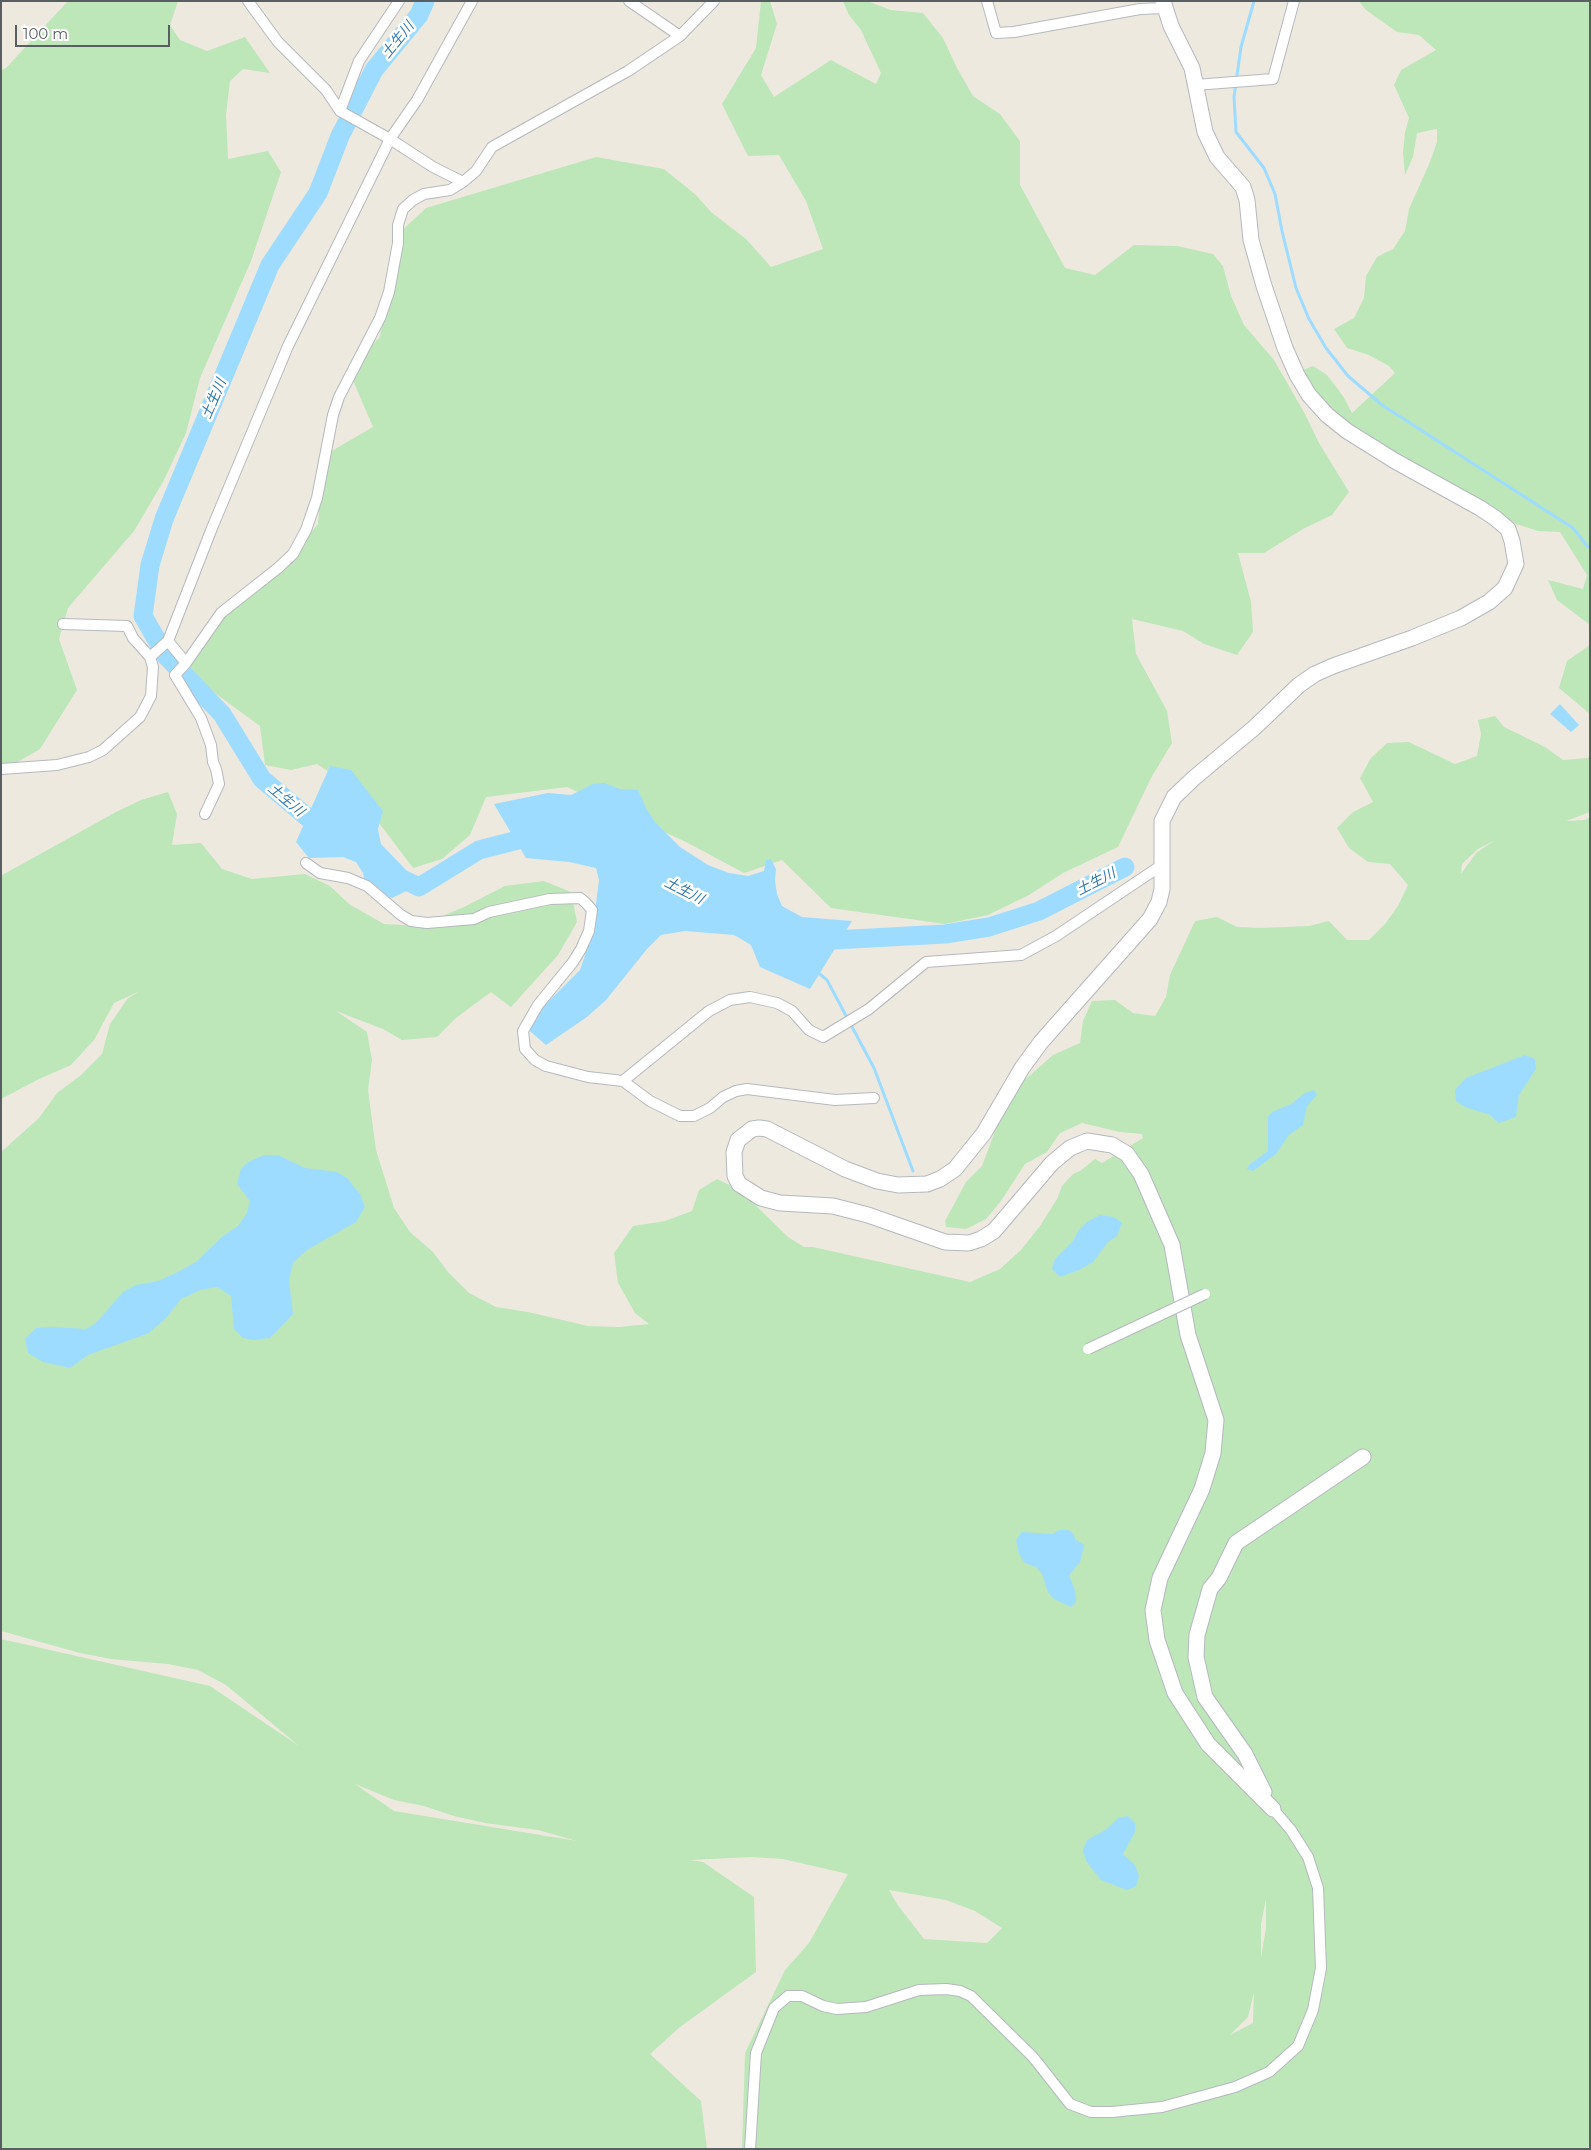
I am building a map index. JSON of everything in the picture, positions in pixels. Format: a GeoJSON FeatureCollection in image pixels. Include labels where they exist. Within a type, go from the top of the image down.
{"type":"FeatureCollection","features":[{"type":"Feature","properties":{"kind":"street"},"geometry":{"type":"LineString","coordinates":[[248,1],[278,42],[326,90],[340,111],[390,139],[433,167],[463,182]]}},
{"type":"Feature","properties":{"kind":"street"},"geometry":{"type":"LineString","coordinates":[[340,111],[359,61],[399,1]]}},
{"type":"Feature","properties":{"kind":"street"},"geometry":{"type":"LineString","coordinates":[[150,657],[167,642],[288,346],[390,139],[417,100],[472,1]]}},
{"type":"Feature","properties":{"kind":"street"},"geometry":{"type":"LineString","coordinates":[[629,1],[680,36]]}},
{"type":"Feature","properties":{"kind":"street"},"geometry":{"type":"LineString","coordinates":[[205,814],[220,784],[213,762],[211,745],[201,718],[175,675],[186,663],[221,613],[293,554],[306,530],[317,498],[336,406],[380,318],[389,292],[398,243],[398,226],[403,208],[424,194],[450,190],[463,182],[476,171],[492,147],[628,71],[680,36],[714,1]]}},
{"type":"Feature","properties":{"kind":"street"},"geometry":{"type":"LineString","coordinates":[[750,2149],[756,2053],[774,2008],[788,1996],[802,1996],[823,2006],[837,2009],[866,2007],[919,1990],[960,1990],[971,1996],[1033,2057],[1070,2104],[1091,2112],[1112,2112],[1162,2107],[1236,2087],[1269,2072],[1298,2046],[1313,2010],[1321,1968],[1318,1888],[1308,1857],[1291,1830],[1273,1809],[1208,1744],[1175,1693],[1158,1640],[1153,1610],[1160,1578],[1202,1489],[1213,1453],[1216,1420],[1188,1335],[1172,1245],[1141,1174],[1126,1154],[1112,1145],[1087,1141],[1070,1148],[1052,1163],[994,1231],[981,1239],[968,1243],[945,1242],[868,1215],[833,1206],[780,1203],[761,1198],[739,1184],[735,1176],[734,1152],[738,1140],[752,1129],[767,1129],[845,1169],[898,1185],[927,1184],[940,1179],[955,1169],[984,1133],[1022,1068],[1041,1042],[1150,919],[1162,889],[1162,821],[1174,797],[1254,728],[1299,685],[1315,674],[1461,618],[1489,602],[1505,588],[1516,564],[1508,529],[1480,508],[1395,461],[1347,431],[1309,395],[1296,375],[1264,286],[1251,240],[1247,200],[1243,187],[1217,157],[1205,132],[1192,68],[1171,26],[1164,4],[1014,32],[996,33],[987,1]]}},
{"type":"Feature","properties":{"kind":"street"},"geometry":{"type":"LineString","coordinates":[[1194,84],[1273,79],[1294,1]]}},
{"type":"Feature","properties":{"kind":"street"},"geometry":{"type":"LineString","coordinates":[[1,769],[57,765],[89,757],[103,750],[140,717],[151,696],[153,667],[150,657],[133,638],[127,626],[63,624]]}},
{"type":"Feature","properties":{"kind":"street"},"geometry":{"type":"LineString","coordinates":[[167,642],[186,663]]}},
{"type":"Feature","properties":{"kind":"street"},"geometry":{"type":"LineString","coordinates":[[306,863],[320,873],[348,878],[366,886],[401,915],[411,921],[427,924],[474,919],[489,912],[550,899],[580,898],[592,910],[589,930],[573,962],[527,1022],[523,1030],[524,1049],[535,1060],[546,1066],[588,1077],[623,1081],[650,1101],[680,1116],[694,1116],[710,1108],[723,1097],[736,1091],[747,1089],[835,1100],[874,1098]]}},
{"type":"Feature","properties":{"kind":"street"},"geometry":{"type":"LineString","coordinates":[[623,1081],[709,1011],[730,1000],[750,997],[777,1003],[792,1011],[809,1030],[823,1037],[869,1009],[926,962],[1021,955],[1056,936],[1162,865]]}},
{"type":"Feature","properties":{"kind":"street"},"geometry":{"type":"LineString","coordinates":[[1088,1349],[1205,1294]]}},
{"type":"Feature","properties":{"kind":"street"},"geometry":{"type":"LineString","coordinates":[[1273,1809],[1245,1754],[1205,1696],[1196,1657],[1197,1635],[1210,1589],[1219,1578],[1236,1543],[1363,1457]]}},
{"type":"Feature","properties":{"kind":"green space"},"geometry":{"type":"Polygon","coordinates":[[[68,1],[178,1],[170,25],[180,40],[207,51],[245,37],[270,73],[243,69],[230,81],[226,115],[228,159],[268,151],[281,172],[251,261],[200,378],[186,433],[164,480],[134,531],[68,608],[59,639],[77,690],[40,749],[9,767],[1,767],[1,70],[6,68],[68,1]]]}},
{"type":"Feature","properties":{"kind":"green space"},"geometry":{"type":"Polygon","coordinates":[[[761,1],[770,1],[777,24],[761,75],[774,97],[831,60],[876,84],[881,73],[861,30],[849,15],[843,1],[867,1],[891,10],[923,13],[943,38],[973,96],[1000,114],[1020,141],[1020,185],[1065,268],[1095,275],[1134,245],[1177,246],[1213,254],[1223,266],[1231,296],[1244,325],[1274,360],[1305,414],[1319,443],[1349,492],[1332,515],[1303,529],[1264,553],[1238,553],[1251,602],[1253,632],[1237,655],[1204,644],[1183,631],[1132,619],[1136,654],[1167,711],[1172,743],[1151,778],[1118,847],[1063,873],[1029,895],[988,915],[945,924],[831,908],[782,860],[744,873],[686,842],[567,787],[486,797],[470,835],[442,859],[413,868],[352,787],[317,764],[291,770],[265,765],[260,726],[186,672],[204,632],[280,569],[318,524],[323,456],[373,427],[348,369],[380,337],[398,234],[426,208],[596,157],[664,169],[696,195],[711,212],[746,239],[771,267],[823,249],[806,201],[779,155],[748,156],[722,104],[756,48],[761,1]]]}},
{"type":"Feature","properties":{"kind":"green space"},"geometry":{"type":"Polygon","coordinates":[[[1359,1],[1590,1],[1590,625],[1557,600],[1548,580],[1583,589],[1587,575],[1560,532],[1538,531],[1516,524],[1460,488],[1418,470],[1337,426],[1300,371],[1313,366],[1327,375],[1343,396],[1352,413],[1395,373],[1389,366],[1369,355],[1347,348],[1334,329],[1354,318],[1364,298],[1366,276],[1377,257],[1393,249],[1405,231],[1409,209],[1437,142],[1437,129],[1417,133],[1413,157],[1405,175],[1403,153],[1405,132],[1409,118],[1394,85],[1401,70],[1436,50],[1419,35],[1397,32],[1366,10],[1359,1]]]}},
{"type":"Feature","properties":{"kind":"green space"},"geometry":{"type":"Polygon","coordinates":[[[1590,645],[1590,714],[1559,688],[1567,661],[1590,645]]]}},
{"type":"Feature","properties":{"kind":"green space"},"geometry":{"type":"Polygon","coordinates":[[[1495,716],[1504,727],[1545,747],[1563,760],[1588,758],[1590,755],[1590,812],[1566,821],[1585,820],[1590,817],[1590,2146],[1586,2149],[742,2149],[745,2053],[785,1970],[809,1943],[848,1874],[783,1859],[751,1857],[690,1860],[703,1862],[754,1897],[756,1972],[680,2027],[650,2054],[701,2101],[707,2149],[1,2149],[1,1639],[210,1686],[299,1746],[226,1685],[198,1670],[168,1664],[111,1659],[80,1653],[1,1631],[1,1152],[39,1118],[57,1093],[81,1075],[102,1054],[110,1024],[128,998],[140,991],[114,1003],[94,1040],[71,1065],[1,1099],[1,876],[116,812],[141,800],[168,792],[177,814],[172,845],[201,843],[222,869],[252,879],[305,874],[330,886],[349,904],[384,924],[418,926],[464,907],[505,886],[544,881],[571,892],[577,922],[558,955],[511,1007],[491,992],[456,1018],[437,1037],[402,1040],[383,1029],[336,1011],[367,1032],[372,1060],[368,1090],[376,1150],[394,1208],[410,1232],[433,1252],[448,1272],[469,1293],[496,1307],[528,1312],[588,1326],[619,1327],[649,1324],[635,1313],[618,1283],[614,1253],[633,1226],[665,1221],[692,1211],[699,1190],[717,1179],[740,1190],[788,1237],[804,1247],[813,1247],[970,1282],[1000,1269],[1021,1250],[1040,1226],[1057,1199],[1062,1186],[1073,1174],[1095,1159],[1102,1163],[1143,1138],[1142,1134],[1120,1132],[1082,1123],[1060,1133],[1047,1152],[1025,1164],[1001,1201],[986,1219],[966,1229],[946,1227],[945,1221],[966,1182],[982,1166],[1006,1102],[1019,1085],[1053,1055],[1080,1043],[1083,1021],[1092,1001],[1115,1000],[1133,1013],[1155,1016],[1166,997],[1170,975],[1195,921],[1217,917],[1237,927],[1261,928],[1309,926],[1329,921],[1347,940],[1369,940],[1385,924],[1398,906],[1408,885],[1390,864],[1368,862],[1349,848],[1337,828],[1353,812],[1373,802],[1360,778],[1371,758],[1387,743],[1409,742],[1455,764],[1477,756],[1481,734],[1478,720],[1495,716]],[[1495,840],[1478,849],[1462,864],[1461,874],[1476,853],[1495,840]],[[355,1784],[394,1811],[577,1841],[538,1830],[485,1823],[454,1816],[424,1806],[394,1800],[355,1784]],[[889,1890],[897,1904],[924,1939],[987,1943],[1002,1928],[975,1911],[946,1900],[889,1890]],[[1266,1899],[1261,1924],[1261,1958],[1266,1928],[1266,1899]],[[1254,1992],[1248,2017],[1230,2035],[1253,2023],[1254,1992]]]}},
{"type":"Feature","properties":{"kind":"water"},"geometry":{"type":"Polygon","coordinates":[[[1560,704],[1579,725],[1571,732],[1550,714],[1560,704]]]}},
{"type":"Feature","properties":{"kind":"water"},"geometry":{"type":"Polygon","coordinates":[[[330,766],[351,770],[383,811],[378,829],[381,844],[406,870],[417,886],[392,898],[379,895],[365,884],[363,873],[356,862],[343,857],[309,858],[296,842],[330,766]]]}},
{"type":"Feature","properties":{"kind":"water"},"geometry":{"type":"Polygon","coordinates":[[[604,783],[620,789],[638,790],[655,822],[680,847],[708,865],[729,873],[748,876],[764,871],[766,860],[771,859],[776,869],[777,894],[782,906],[802,917],[852,921],[810,989],[760,967],[751,945],[734,935],[685,931],[661,935],[647,949],[606,1000],[587,1017],[546,1045],[524,1026],[580,970],[592,934],[599,880],[596,868],[569,862],[526,858],[494,804],[548,793],[571,795],[593,784],[604,783]]]}},
{"type":"Feature","properties":{"kind":"water"},"geometry":{"type":"Polygon","coordinates":[[[1525,1055],[1535,1059],[1536,1069],[1519,1095],[1516,1117],[1499,1123],[1490,1115],[1465,1107],[1456,1101],[1455,1090],[1466,1078],[1525,1055]]]}},
{"type":"Feature","properties":{"kind":"water"},"geometry":{"type":"Polygon","coordinates":[[[1314,1090],[1317,1095],[1307,1106],[1303,1125],[1289,1135],[1276,1154],[1253,1171],[1247,1169],[1249,1165],[1268,1151],[1268,1117],[1272,1112],[1291,1104],[1305,1093],[1314,1090]]]}},
{"type":"Feature","properties":{"kind":"water"},"geometry":{"type":"Polygon","coordinates":[[[264,1155],[278,1155],[305,1168],[337,1172],[347,1178],[360,1194],[365,1207],[356,1222],[307,1250],[293,1263],[289,1280],[293,1314],[270,1338],[254,1340],[243,1338],[234,1329],[231,1296],[217,1287],[200,1290],[181,1299],[166,1318],[149,1333],[88,1355],[70,1368],[43,1362],[28,1353],[25,1339],[36,1328],[86,1329],[96,1323],[123,1292],[136,1285],[158,1281],[196,1262],[223,1236],[238,1226],[247,1213],[250,1201],[237,1184],[241,1169],[248,1162],[264,1155]]]}},
{"type":"Feature","properties":{"kind":"water"},"geometry":{"type":"Polygon","coordinates":[[[1100,1215],[1114,1217],[1122,1223],[1117,1236],[1108,1242],[1093,1262],[1060,1277],[1052,1269],[1055,1259],[1073,1241],[1079,1230],[1087,1222],[1100,1215]]]}},
{"type":"Feature","properties":{"kind":"water"},"geometry":{"type":"Polygon","coordinates":[[[1060,1530],[1072,1532],[1076,1540],[1084,1545],[1080,1562],[1069,1575],[1075,1591],[1076,1602],[1071,1607],[1054,1599],[1048,1592],[1042,1574],[1036,1567],[1025,1563],[1019,1554],[1016,1540],[1022,1532],[1052,1534],[1060,1530]]]}},
{"type":"Feature","properties":{"kind":"water"},"geometry":{"type":"Polygon","coordinates":[[[1128,1816],[1135,1823],[1135,1832],[1123,1854],[1135,1865],[1139,1876],[1136,1886],[1127,1890],[1101,1880],[1086,1861],[1083,1850],[1087,1840],[1107,1829],[1118,1818],[1128,1816]]]}},
{"type":"Feature","properties":{"kind":"waterway","name":"土生川"},"geometry":{"type":"LineString","coordinates":[[327,831],[319,827],[262,779],[222,714],[166,656],[143,616],[150,565],[164,519],[270,265],[318,193],[340,136],[374,70],[419,15],[425,1]]}},
{"type":"Feature","properties":{"kind":"waterway"},"geometry":{"type":"LineString","coordinates":[[1254,1],[1241,47],[1234,97],[1236,132],[1264,168],[1275,194],[1296,288],[1309,319],[1326,348],[1348,376],[1382,405],[1573,528],[1588,547]]}},
{"type":"Feature","properties":{"kind":"waterway","name":"土生川"},"geometry":{"type":"LineString","coordinates":[[396,876],[419,887],[479,850],[541,834]]}},
{"type":"Feature","properties":{"kind":"waterway","name":"土生川"},"geometry":{"type":"LineString","coordinates":[[815,941],[945,934],[989,927],[1039,911],[1125,867]]}},
{"type":"Feature","properties":{"kind":"waterway"},"geometry":{"type":"LineString","coordinates":[[816,971],[827,980],[874,1068],[913,1171]]}}]}
